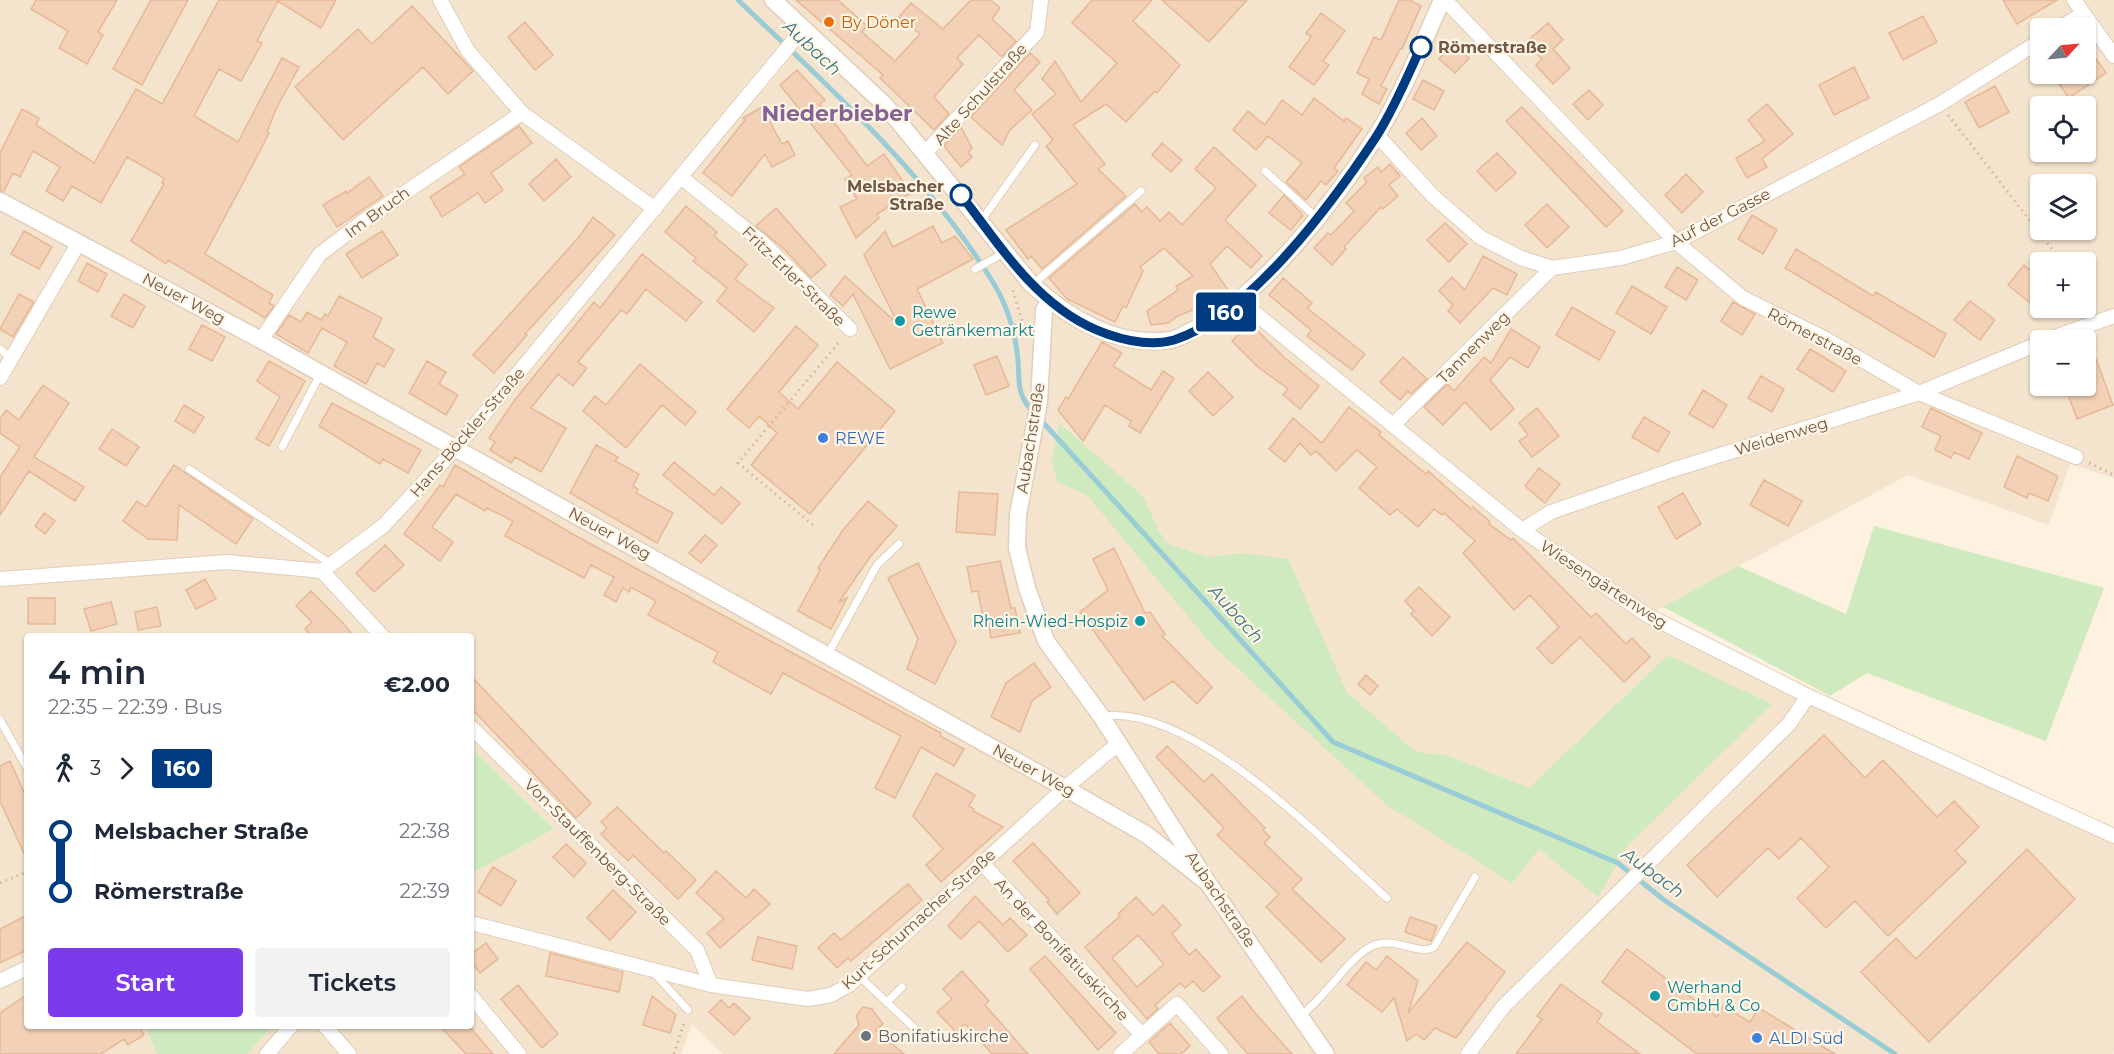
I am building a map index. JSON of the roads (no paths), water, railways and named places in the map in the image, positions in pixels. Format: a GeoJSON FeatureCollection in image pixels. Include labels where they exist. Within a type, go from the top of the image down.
{"type":"FeatureCollection","features":[{"type":"Feature","properties":{"kind":"street"},"geometry":{"type":"LineString","coordinates":[[440,0],[468,51],[522,114],[655,209]]}},
{"type":"Feature","properties":{"kind":"street"},"geometry":{"type":"LineString","coordinates":[[773,0],[798,35],[885,105],[927,152],[981,221],[997,257],[1050,301],[1105,333],[1136,342],[1173,340],[1211,322],[1240,301],[1316,217],[1377,135],[1443,0]]}},
{"type":"Feature","properties":{"kind":"street","name":"Alte Schulstraße"},"geometry":{"type":"LineString","coordinates":[[927,152],[1037,32],[1041,0]]}},
{"type":"Feature","properties":{"kind":"street","name":"Römerstraße"},"geometry":{"type":"LineString","coordinates":[[1443,0],[1676,242],[1743,298],[1824,338],[1919,393],[2076,457]]}},
{"type":"Feature","properties":{"kind":"street"},"geometry":{"type":"LineString","coordinates":[[2074,0],[2114,56]]}},
{"type":"Feature","properties":{"kind":"street"},"geometry":{"type":"LineString","coordinates":[[2076,18],[2083,14]]}},
{"type":"Feature","properties":{"kind":"street","name":"Hans-Böckler-Straße"},"geometry":{"type":"LineString","coordinates":[[327,567],[383,526],[456,448],[682,178],[798,35]]}},
{"type":"Feature","properties":{"kind":"street","name":"Auf der Gasse"},"geometry":{"type":"LineString","coordinates":[[1377,135],[1433,196],[1480,237],[1521,258],[1552,268],[1621,258],[1676,242],[1940,104],[2030,47]]}},
{"type":"Feature","properties":{"kind":"street","name":"Im Bruch"},"geometry":{"type":"LineString","coordinates":[[261,340],[320,254],[374,214],[522,114]]}},
{"type":"Feature","properties":{"kind":"street","name":"Fritz-Erler-Straße"},"geometry":{"type":"LineString","coordinates":[[682,178],[762,242],[850,329]]}},
{"type":"Feature","properties":{"kind":"street","name":"Neuer Weg"},"geometry":{"type":"LineString","coordinates":[[0,201],[261,340],[828,654],[1146,835],[1208,883]]}},
{"type":"Feature","properties":{"kind":"street"},"geometry":{"type":"LineString","coordinates":[[0,378],[78,244]]}},
{"type":"Feature","properties":{"kind":"street","name":"Tannenweg"},"geometry":{"type":"LineString","coordinates":[[1393,425],[1552,268]]}},
{"type":"Feature","properties":{"kind":"street","name":"Aubachstraße"},"geometry":{"type":"LineString","coordinates":[[1050,301],[1044,310],[1039,402],[1018,515],[1020,558],[1027,588],[1046,641],[1101,716],[1208,883],[1326,1054]]}},
{"type":"Feature","properties":{"kind":"street","name":"Wiesengärtenweg"},"geometry":{"type":"LineString","coordinates":[[1240,301],[1522,530],[1647,615],[1808,696],[2114,836]]}},
{"type":"Feature","properties":{"kind":"street"},"geometry":{"type":"LineString","coordinates":[[2074,330],[2114,316]]}},
{"type":"Feature","properties":{"kind":"street","name":"Weidenweg"},"geometry":{"type":"LineString","coordinates":[[1522,530],[1551,512],[1672,470],[1919,393],[2030,347]]}},
{"type":"Feature","properties":{"kind":"street"},"geometry":{"type":"LineString","coordinates":[[0,579],[227,562],[327,567],[380,633]]}},
{"type":"Feature","properties":{"kind":"street"},"geometry":{"type":"LineString","coordinates":[[1468,1054],[1503,1007],[1789,724],[1808,696]]}},
{"type":"Feature","properties":{"kind":"street","name":"Von-Stauffenberg-Straße"},"geometry":{"type":"LineString","coordinates":[[474,730],[697,950],[711,985]]}},
{"type":"Feature","properties":{"kind":"street"},"geometry":{"type":"LineString","coordinates":[[1065,788],[1119,743]]}},
{"type":"Feature","properties":{"kind":"street","name":"Kurt-Schumacher-Straße"},"geometry":{"type":"LineString","coordinates":[[474,924],[711,985],[808,999],[831,995],[859,976],[1065,788]]}},
{"type":"Feature","properties":{"kind":"street","name":"An der Bonifatiuskirche"},"geometry":{"type":"LineString","coordinates":[[982,863],[1142,1035]]}},
{"type":"Feature","properties":{"kind":"street"},"geometry":{"type":"LineString","coordinates":[[0,981],[24,969]]}},
{"type":"Feature","properties":{"kind":"street"},"geometry":{"type":"LineString","coordinates":[[474,1000],[519,1054]]}},
{"type":"Feature","properties":{"kind":"street","name":"An der Bonifatiuskirche"},"geometry":{"type":"LineString","coordinates":[[1121,1054],[1177,1004],[1221,1054]]}},
{"type":"Feature","properties":{"kind":"street"},"geometry":{"type":"LineString","coordinates":[[267,1054],[288,1029]]}},
{"type":"Feature","properties":{"kind":"street"},"geometry":{"type":"LineString","coordinates":[[328,1029],[349,1054]]}},
{"type":"Feature","properties":{"kind":"lane"},"geometry":{"type":"LineString","coordinates":[[981,221],[1035,145]]}},
{"type":"Feature","properties":{"kind":"lane"},"geometry":{"type":"LineString","coordinates":[[1265,171],[1316,217]]}},
{"type":"Feature","properties":{"kind":"lane"},"geometry":{"type":"LineString","coordinates":[[1032,285],[1141,191]]}},
{"type":"Feature","properties":{"kind":"lane"},"geometry":{"type":"LineString","coordinates":[[975,269],[997,257]]}},
{"type":"Feature","properties":{"kind":"lane"},"geometry":{"type":"LineString","coordinates":[[0,349],[12,359]]}},
{"type":"Feature","properties":{"kind":"lane"},"geometry":{"type":"LineString","coordinates":[[282,447],[321,373]]}},
{"type":"Feature","properties":{"kind":"lane"},"geometry":{"type":"LineString","coordinates":[[189,469],[327,567]]}},
{"type":"Feature","properties":{"kind":"lane"},"geometry":{"type":"LineString","coordinates":[[828,654],[877,565],[899,544]]}},
{"type":"Feature","properties":{"kind":"lane"},"geometry":{"type":"LineString","coordinates":[[1101,716],[1123,714],[1195,739],[1244,771],[1387,898]]}},
{"type":"Feature","properties":{"kind":"lane"},"geometry":{"type":"LineString","coordinates":[[0,720],[24,763]]}},
{"type":"Feature","properties":{"kind":"lane"},"geometry":{"type":"LineString","coordinates":[[1300,1016],[1315,1005],[1371,946],[1392,941],[1426,950],[1434,947],[1475,877]]}},
{"type":"Feature","properties":{"kind":"lane"},"geometry":{"type":"LineString","coordinates":[[650,969],[688,1010]]}},
{"type":"Feature","properties":{"kind":"lane"},"geometry":{"type":"LineString","coordinates":[[859,976],[926,1039]]}},
{"type":"Feature","properties":{"kind":"lane"},"geometry":{"type":"LineString","coordinates":[[886,1002],[902,987]]}},
{"type":"Feature","properties":{"kind":"waterway","name":"Aubach"},"geometry":{"type":"LineString","coordinates":[[738,0],[842,100],[908,169],[968,244],[994,284],[1006,308],[1016,343],[1020,390],[1032,411]]}},
{"type":"Feature","properties":{"kind":"waterway","name":"Aubach"},"geometry":{"type":"LineString","coordinates":[[1039,418],[1333,742],[1618,863],[1664,900],[1895,1054]]}},
{"type":"Feature","properties":{"kind":"place","name":"By Döner"},"geometry":{"type":"Point","coordinates":[829,22]}},
{"type":"Feature","properties":{"kind":"place","name":"Römerstraße"},"geometry":{"type":"Point","coordinates":[1421,47]}},
{"type":"Feature","properties":{"kind":"place","name":"Melsbacher Straße"},"geometry":{"type":"Point","coordinates":[961,195]}},
{"type":"Feature","properties":{"kind":"place","name":"Rewe Getränkemarkt"},"geometry":{"type":"Point","coordinates":[900,321]}},
{"type":"Feature","properties":{"kind":"place","name":"REWE"},"geometry":{"type":"Point","coordinates":[823,438]}},
{"type":"Feature","properties":{"kind":"place","name":"Rhein-Wied-Hospiz"},"geometry":{"type":"Point","coordinates":[1140,621]}},
{"type":"Feature","properties":{"kind":"place","name":"Werhand GmbH & Co"},"geometry":{"type":"Point","coordinates":[1655,996]}},
{"type":"Feature","properties":{"kind":"place","name":"Bonifatiuskirche"},"geometry":{"type":"Point","coordinates":[866,1036]}},
{"type":"Feature","properties":{"kind":"place","name":"ALDI Süd"},"geometry":{"type":"Point","coordinates":[1757,1038]}},
{"type":"Feature","properties":{"kind":"district","name":"Niederbieber"},"geometry":{"type":"Point","coordinates":[837,113]}}]}
